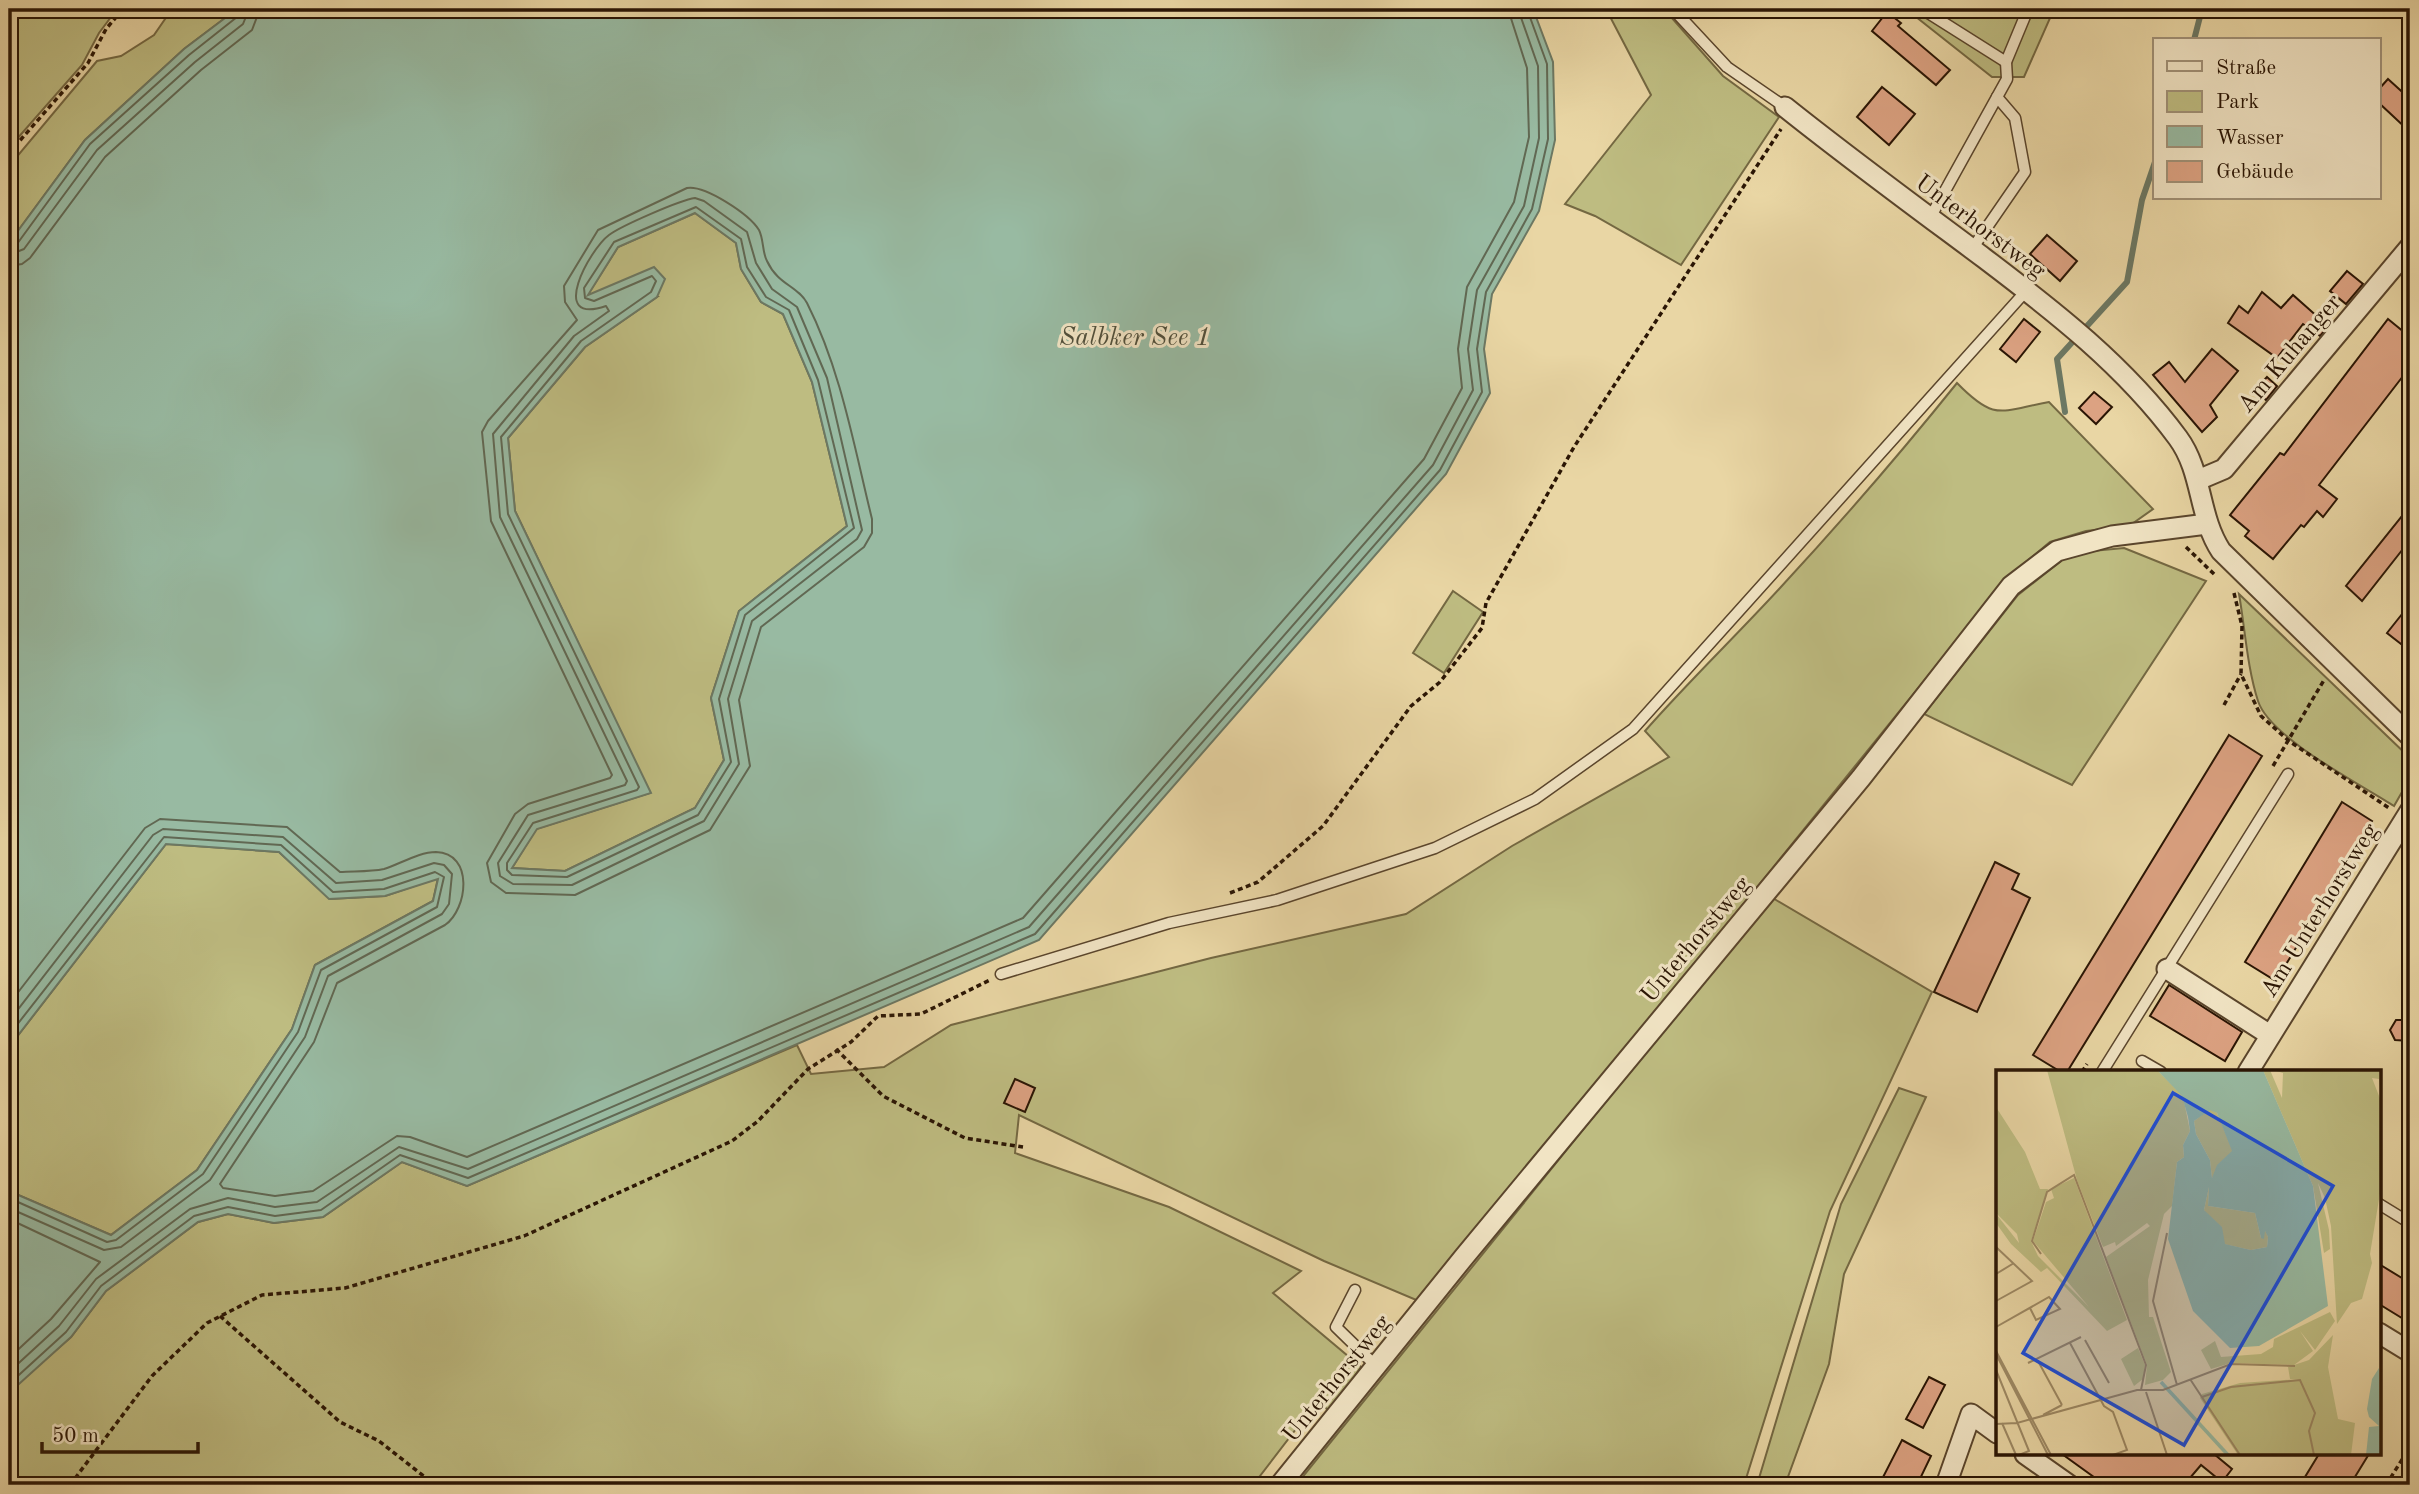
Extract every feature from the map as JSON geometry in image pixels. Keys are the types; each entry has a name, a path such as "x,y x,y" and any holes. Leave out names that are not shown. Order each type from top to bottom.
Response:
{"street":[{"name":"Unterhorstweg","path":"1788,110 1972,249 2090,344 2164,419 2180,441 2198,480 2207,524 2215,542 2231,562 2410,736"},
{"name":"Am Kuhanger","path":"2198,480 2224,468 2410,247"},
{"name":"Unterhorstweg","path":"1280,1485 1860,778 2011,586 2057,551 2112,536 2170,531 2207,524"},
{"name":"Am Unterhorstweg","path":"2249,1070 2408,815"},
{"name":"Am Unterhorstweg","path":"2166,969 2270,1035"},
{"path":"2380,1334 2410,1352"},
{"path":"1946,1485 1971,1414 1996,1432"},
{"path":"2028,1456 2069,1485"}],"lane":[{"name":"Unterhorstweg","path":"1673,9 1727,67 1788,110"},
{"path":"1922,9 2006,62"},
{"path":"1930,218 2007,79 2006,62 2028,9"},
{"path":"1972,249 2025,172 2015,118 1997,97"},
{"path":"1001,974 1170,923 1277,900 1435,848 1535,799 1633,729 2026,291"},
{"path":"2103,1070 2288,774"},
{"path":"2142,1061 2158,1070"},
{"path":"2380,1205 2410,1223"},
{"path":"1355,1290 1336,1327 1376,1366"}],"path":[{"path":"9,153 88,63 106,29 123,9"},
{"path":"1223,896 1258,882 1324,827 1411,706 1440,682 1482,628 1486,603 1574,447 1788,110"},
{"path":"2170,531 2225,583"},
{"path":"2233,590 2242,626 2241,674 2261,716 2288,741 2408,815"},
{"path":"2224,705 2241,674"},
{"path":"70,1485 152,1376 207,1322 262,1295 345,1288 524,1236 732,1141 758,1121 808,1069 850,1042 878,1016 921,1014 1001,974"},
{"path":"836,1049 883,1096 965,1138 1023,1147"},
{"path":"220,1316 340,1422 379,1441 430,1481 441,1485"},
{"path":"2386,1485 2410,1447"}],"green space":[{"path":"9,9 117,9 99,33 82,65 9,148"},
{"path":"172,9 237,9 184,49 85,140 9,243 9,166 97,61 121,56 154,35"},
{"path":"1606,9 1664,9 1723,76 1779,117 1681,265 1595,216 1565,204 1651,95"},
{"path":"1906,9 2054,9 2024,77 1992,77"},
{"path":"695,213 736,243 741,269 761,302 783,314 812,382 847,526 739,611 711,698 724,760 695,808 565,871 512,868 536,829 650,793 515,511 508,438 585,347 657,297 587,296 618,247"},
{"path":"1957,383 1990,409 2008,410 2049,402 2153,509 2129,526 2086,531 2050,542 2009,576 1421,1302 1324,1261 1019,1115 1015,1153 1169,1207 1301,1271 1273,1293 1361,1367 1331,1411 1316,1403 1253,1485 9,1485 9,1391 71,1337 106,1291 198,1222 228,1214 274,1223 323,1217 402,1162 467,1186 797,1045 811,1074 884,1067 951,1025 1211,958 1406,914 1512,846 1669,757 1645,731 1825,538"},
{"path":"2124,548 2206,581 2072,785 1924,714 2018,595 2071,553"},
{"path":"1453,591 1483,612 1444,673 1413,653"},
{"path":"2239,594 2410,758 2410,778 2394,806 2297,745 2266,715 2258,701 2251,675"},
{"path":"166,844 279,852 330,899 385,896 438,878 433,901 315,965 292,1029 197,1170 111,1235 9,1191 9,1047"},
{"path":"1771,897 1932,992 1830,1211 1744,1485 1296,1485"},
{"path":"1899,1088 1926,1097 1844,1274 1829,1364 1785,1485 1757,1485 1841,1204"}],"water":[{"name":"Salbker See 1","path":"237,9 1533,9 1553,62 1555,140 1539,211 1492,294 1484,349 1490,393 1446,474 1039,940 467,1186 402,1162 323,1217 274,1223 228,1214 198,1222 106,1291 71,1337 9,1393 9,1191 111,1235 197,1170 292,1029 315,965 433,901 438,879 385,896 329,899 279,852 166,844 9,1047 9,243 85,140 184,49","holes":["695,213 736,243 741,269 761,302 783,314 812,382 847,526 739,611 711,698 724,760 695,808 565,871 512,868 537,829 651,793 515,511 508,438 585,347 657,297 665,279 654,267 588,295 618,247"]}],"building":[{"path":"1887,12 1901,23 1898,26 1950,70 1936,85 1872,31"},
{"path":"2388,79 2410,99 2410,132 2380,104 2380,88"},
{"path":"1882,87 1915,114 1889,145 1857,117"},
{"path":"2047,235 2077,261 2060,281 2030,254"},
{"path":"2347,271 2363,284 2346,304 2330,291"},
{"path":"2262,292 2281,308 2293,295 2328,326 2320,336 2303,324 2277,358 2228,323 2239,306 2248,313"},
{"path":"2024,319 2040,332 2016,362 2000,349"},
{"path":"2388,319 2410,337 2410,367 2319,485 2337,499 2323,517 2317,511 2304,527 2301,525 2273,559 2245,536 2249,531 2230,515 2280,453 2284,455"},
{"path":"2212,349 2238,371 2210,405 2217,417 2202,432 2153,375 2169,362 2185,382"},
{"path":"2267,377 2277,386 2266,400 2255,390"},
{"path":"2094,392 2112,407 2096,424 2079,408"},
{"path":"2410,506 2410,540 2362,601 2346,586"},
{"path":"2410,604 2410,651 2387,633"},
{"path":"2229,735 2262,756 2068,1070 2058,1070 2033,1055"},
{"path":"2342,802 2372,821 2276,981 2245,962"},
{"path":"1995,862 2019,874 2012,889 2030,898 1977,1012 1934,992"},
{"path":"2169,985 2242,1032 2225,1061 2150,1016"},
{"path":"2396,1020 2410,1020 2410,1041 2395,1040 2390,1030"},
{"path":"1015,1079 1035,1088 1025,1112 1004,1103"},
{"path":"2380,1265 2410,1283 2410,1323 2380,1305"},
{"path":"1929,1377 1945,1385 1923,1428 1906,1419"},
{"path":"1902,1440 1931,1456 1917,1485 1879,1485"},
{"path":"2065,1456 2216,1456 2232,1469 2222,1482 2201,1465 2184,1485 2105,1485"},
{"path":"2318,1456 2368,1456 2350,1485 2319,1485 2305,1477"}],"waterway":[{"path":"2195,38 2202,9"},
{"path":"2065,412 2057,359 2127,282 2142,200 2153,168"}]}
